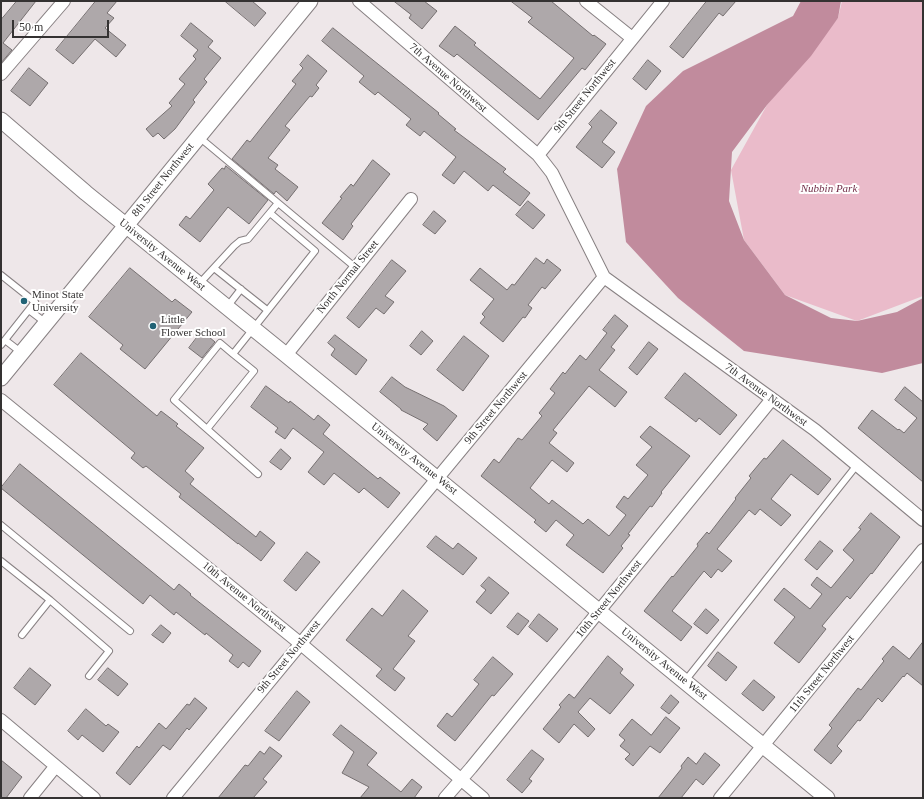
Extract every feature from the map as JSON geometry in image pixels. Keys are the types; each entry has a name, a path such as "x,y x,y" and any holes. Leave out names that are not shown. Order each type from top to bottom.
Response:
{"street":[{"path":"1,74 64,1"},
{"name":"8th Street Northwest","path":"1,378 310,1"},
{"name":"7th Avenue Northwest","path":"359,1 538,155"},
{"path":"586,1 632,38"},
{"name":"9th Street Northwest","path":"538,155 663,1"},
{"name":"University Avenue West","path":"1,120 126,226 437,478 827,798"},
{"path":"538,155 552,174 604,277"},
{"name":"North Normal Street","path":"286,355 411,199"},
{"name":"7th Avenue Northwest","path":"604,277 815,430 923,520"},
{"name":"9th Street Northwest","path":"173,798 604,277"},
{"name":"10th Street Northwest","path":"445,798 772,399"},
{"name":"10th Avenue Northwest","path":"1,400 300,644 483,798"},
{"name":"11th Street Northwest","path":"720,798 923,550"},
{"path":"1,720 55,767 94,798"},
{"path":"30,798 55,767"}],"lane":[{"path":"199,137 356,268"},
{"path":"199,284 234,246 240,241 248,239 278,203"},
{"path":"233,354 315,251 270,213"},
{"path":"214,268 267,310"},
{"path":"1,275 34,302 1,345"},
{"path":"227,307 241,289"},
{"path":"29,310 46,323"},
{"path":"5,340 22,353"},
{"path":"206,429 254,371 220,343 174,400 206,429 258,474"},
{"path":"685,681 857,465"},
{"path":"1,525 130,631"},
{"path":"1,561 109,650 89,676"},
{"path":"22,635 50,600"}],"green space":[{"name":"Nubbin Park","path":"842,1 923,1 923,296 857,321 785,295 744,240 731,170 767,105 838,18"}],"shaded area":[{"path":"801,1 841,1 838,18 811,56 767,105 732,152 729,201 744,240 785,295 831,318 857,321 897,312 923,298 923,363 882,373 744,351 678,298 626,242 617,169 646,106 683,71 793,16"}],"building":[{"path":"17,1 36,1 3,43 12,50 1,63 1,20"},
{"path":"96,1 117,1 107,13 114,18 105,28 126,45 116,57 95,39 73,64 56,50"},
{"path":"225,1 252,1 266,13 255,26"},
{"path":"394,1 424,1 437,11 422,29 409,18 411,15"},
{"path":"511,1 551,1 593,36 594,35 606,44 585,70 582,68 538,120 457,54 454,57 439,46 455,26 476,43 474,45 540,99 574,58 528,22 532,18"},
{"path":"707,1 736,1 723,16 719,13 683,58 670,47"},
{"path":"191,23 213,41 208,47 221,58 204,79 207,82 193,100 195,102 175,129 164,139 158,133 153,137 146,129 172,106 169,103 185,84 179,79 196,59 193,56 198,50 181,36"},
{"path":"333,28 439,113 438,114 456,129 454,130 506,169 503,172 530,193 520,206 493,185 488,191 464,171 454,184 442,175 456,157 424,131 420,136 406,125 411,119 378,92 375,95 359,82 364,76 322,41"},
{"path":"308,55 327,71 316,85 319,88 312,97 310,96 285,126 290,130 268,158 278,165 275,169 298,187 287,201 276,191 274,194 232,159 247,140 250,142 296,84 292,81 303,68 300,65"},
{"path":"648,60 661,71 646,90 633,79"},
{"path":"29,68 48,83 30,106 11,91"},
{"path":"601,110 617,123 602,142 615,152 602,168 576,147 592,127 589,124"},
{"path":"373,160 390,174 351,224 353,226 343,240 322,223 342,198 340,197 351,184 353,186"},
{"path":"226,166 268,200 249,224 228,207 200,242 179,225 186,216 190,219 214,190 208,184 222,168 224,169"},
{"path":"528,201 545,215 533,229 516,215"},
{"path":"434,211 446,221 435,234 423,225"},
{"path":"536,258 544,264 547,259 561,270 545,289 542,287 528,305 532,308 525,318 523,317 503,342 480,323 485,317 482,314 494,299 470,280 480,268 507,290 512,284 514,285"},
{"path":"392,260 406,271 385,296 394,302 384,314 376,308 359,328 347,318"},
{"path":"130,268 172,302 175,299 192,312 145,369 120,349 123,345 89,317"},
{"path":"615,315 628,326 611,347 615,350 599,370 627,392 615,407 589,386 553,430 557,433 549,443 574,463 567,472 552,460 530,488 549,504 552,500 583,524 588,519 609,536 626,515 616,507 624,496 628,499 648,475 636,465 652,447 640,437 650,426 690,456 661,492 662,493 652,507 650,506 628,534 630,535 621,546 623,548 603,573 566,545 574,535 556,520 546,532 534,522 536,520 481,476 494,459 499,463 518,438 522,440 542,416 539,413 555,393 550,389 563,372 565,374 580,355 586,360 607,333 603,330"},
{"path":"202,331 215,342 202,358 189,348"},
{"path":"422,331 433,341 421,355 410,346"},
{"path":"335,335 367,360 356,375 331,355 335,349 328,343"},
{"path":"464,336 489,356 463,391 437,370"},
{"path":"649,342 658,349 637,375 629,368"},
{"path":"81,353 157,416 161,411 178,424 176,426 204,448 185,471 194,479 190,484 256,537 260,531 275,543 261,561 179,497 181,494 146,466 143,468 131,458 135,453 54,385"},
{"path":"685,373 737,415 720,435 699,418 696,422 665,398"},
{"path":"392,377 405,387 444,406 457,416 437,441 423,429 428,424 401,410 380,392"},
{"path":"266,386 289,403 290,401 314,420 318,415 330,425 323,434 378,479 380,477 400,493 388,508 364,488 359,493 334,473 324,485 308,472 324,452 293,428 285,439 275,432 278,428 251,407"},
{"path":"905,387 923,402 923,482 858,428 872,410 904,433 917,418 895,400"},
{"path":"783,440 831,479 818,495 791,474 771,499 791,515 781,526 760,509 755,515 749,510 717,549 732,561 722,572 718,569 711,578 704,571 672,611 692,627 681,641 644,611 698,546 697,544 707,532 709,534 751,478 749,476 764,458 766,459"},
{"path":"281,449 291,458 281,470 270,462"},
{"path":"20,464 174,590 179,584 191,594 190,595 261,651 249,667 243,662 238,668 229,661 233,655 206,633 205,635 176,612 174,615 150,595 143,604 1,488"},
{"path":"871,513 900,537 872,574 871,573 850,599 847,596 822,626 826,629 799,663 774,643 795,617 774,600 784,588 810,609 822,594 811,585 817,577 831,588 854,560 843,550 861,529 859,528"},
{"path":"436,536 453,549 458,543 477,558 463,575 427,547"},
{"path":"820,541 833,551 817,570 805,560"},
{"path":"307,552 320,562 296,591 284,581"},
{"path":"489,577 509,593 491,614 476,602 486,590 481,586"},
{"path":"403,590 428,611 408,636 415,641 393,669 405,678 395,691 376,676 382,669 346,640 372,608 382,616"},
{"path":"706,609 719,620 707,634 694,624"},
{"path":"518,613 529,621 518,635 507,627"},
{"path":"539,614 558,629 547,642 529,627"},
{"path":"161,625 171,633 163,643 152,635"},
{"path":"923,642 923,686 907,673 904,677 903,676 882,702 878,698 860,721 858,720 837,746 842,751 831,764 814,750 832,728 829,725 858,688 861,690 884,661 882,659 893,646 909,659"},
{"path":"718,652 737,667 726,681 708,666"},
{"path":"608,656 623,669 620,673 634,685 610,714 590,698 578,712 595,729 588,737 574,724 559,743 543,729 561,707 559,705 569,694 574,698"},
{"path":"493,657 513,674 494,696 492,695 455,741 437,726 447,713 452,717 479,684 474,680"},
{"path":"30,668 51,685 35,705 14,688"},
{"path":"108,668 128,684 118,696 98,680"},
{"path":"754,680 775,697 763,711 742,694"},
{"path":"297,691 310,702 279,741 265,731"},
{"path":"671,695 679,702 669,714 661,708"},
{"path":"195,698 207,708 189,730 187,728 170,750 163,745 130,785 116,773 137,746 139,748 159,723 166,729 187,704 189,705"},
{"path":"86,709 106,726 108,724 119,732 103,752 82,735 78,740 68,731"},
{"path":"666,717 680,728 660,753 650,746 633,766 625,759 630,754 620,746 625,740 619,735 632,719 651,735"},
{"path":"341,725 377,753 367,765 401,792 412,779 422,787 414,798 360,798 369,787 342,773 354,752 333,735"},
{"path":"270,747 282,756 263,779 267,782 253,798 218,798 245,765 248,766 260,751 264,754"},
{"path":"532,750 544,759 529,779 532,781 522,793 507,780"},
{"path":"705,753 720,765 703,785 696,779 681,798 658,798 682,768 681,766 688,757 696,764"},
{"path":"1,760 22,777 6,798 1,798"}],"place":[{"name":"Minot State University","path":"24,301"},
{"name":"Little Flower School","path":"153,326"}]}
